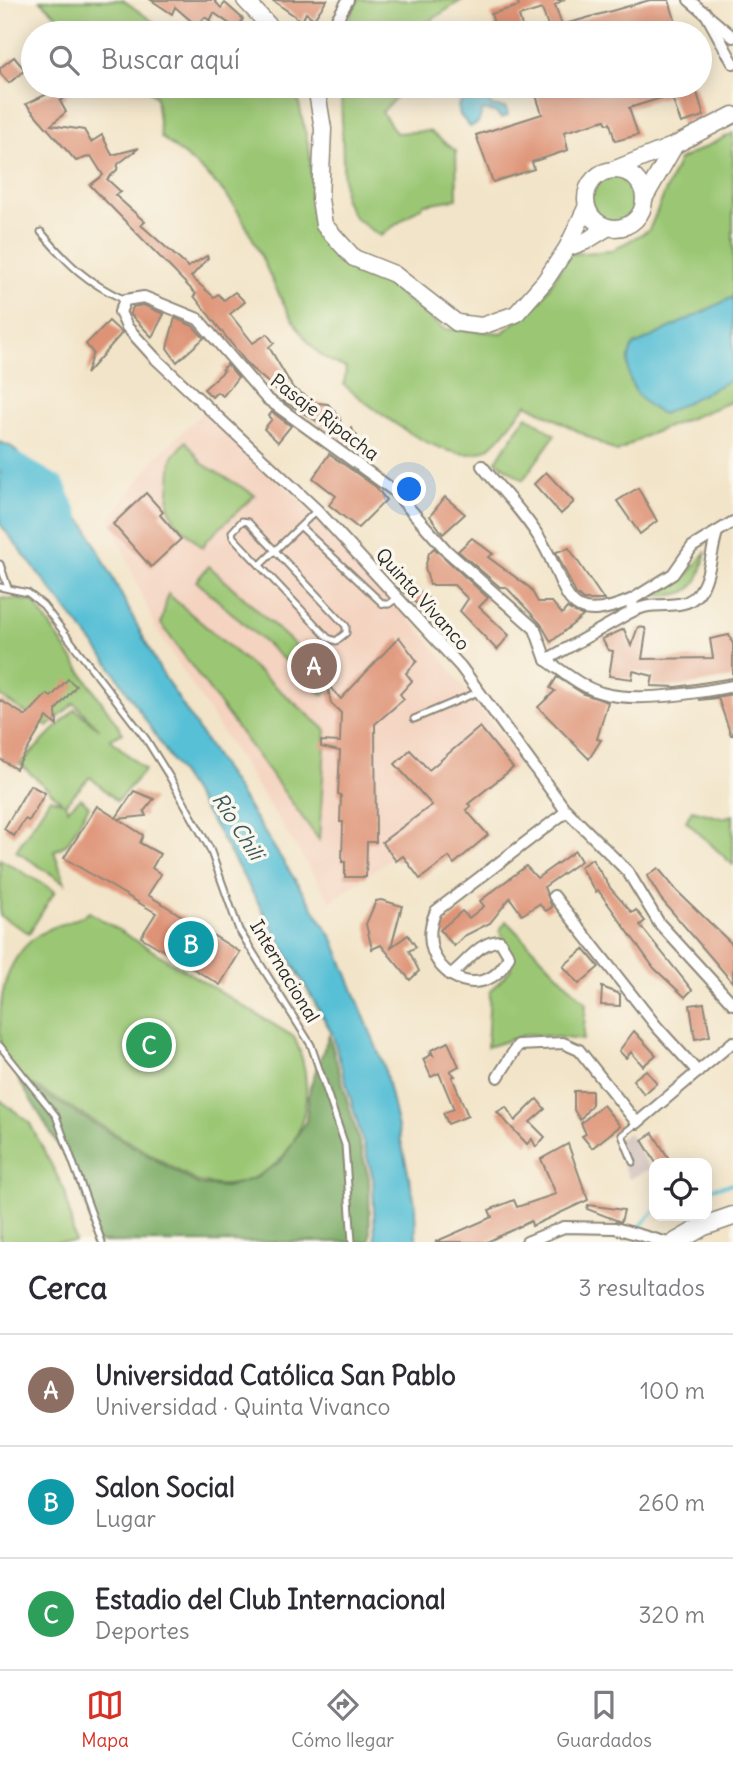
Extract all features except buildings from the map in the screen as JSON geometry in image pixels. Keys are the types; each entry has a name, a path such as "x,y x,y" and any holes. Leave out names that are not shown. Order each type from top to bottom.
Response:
{"main road":[{"path":"676,1242 704,1226 733,1216"}],"street":[{"path":"245,0 265,21"},
{"path":"336,21 348,0"},
{"path":"689,0 733,37"},
{"path":"705,12 710,21"},
{"path":"712,25 733,63"},
{"path":"318,98 323,129 320,199 324,225 354,258 394,274 457,323 482,326 516,314 545,281 567,248 586,208 590,184 604,172 675,145 733,115"},
{"path":"567,248 607,228 630,225 641,213 645,197 675,145"},
{"path":"613,170 631,174 643,188 645,197"},
{"path":"586,208 593,219 607,228"},
{"name":"Pasaje Ripacha","path":"125,300 145,297 198,319 266,398 393,490 447,551 535,629 546,660"},
{"name":"Quinta Vivanco","path":"125,300 120,312 121,318 155,358 317,510 480,690 567,811 628,872 659,923 733,1004"},
{"path":"482,466 542,544 563,593 584,609 608,610 633,599 673,574 691,547 733,522"},
{"path":"717,532 706,582 697,597 681,604 649,604 546,660 581,684 604,694 675,696 733,686"},
{"path":"631,612 633,599"},
{"path":"450,975 490,941 500,941 509,956 496,976 482,981 450,975 442,969 428,939 436,911 567,811"},
{"path":"554,897 657,1027 698,1072"},
{"path":"498,1077 518,1045 563,1044 579,1050 637,1123 733,1042"},
{"path":"527,1242 564,1227 621,1230 665,1242"}],"lane":[{"path":"41,232 69,266 87,280 125,300"},
{"path":"260,565 317,510"},
{"path":"242,521 248,522 275,550 346,626 346,633 336,641 328,638 232,536 242,521"},
{"path":"301,527 383,604 389,604 397,598"},
{"path":"0,564 8,588"},
{"name":"Internacional","path":"0,587 28,593 43,605 146,740 210,849 239,930 311,1045 345,1145 352,1242"},
{"path":"414,719 480,690"},
{"path":"0,1046 56,1116 102,1242"},
{"path":"632,1162 622,1135 637,1123"}],"shaded area":[{"path":"204,411 308,508 428,640 520,762 331,902 155,627 110,518 158,455"},
{"path":"629,1133 649,1169 629,1179 613,1143"}],"green space":[{"path":"40,0 123,0 152,21 63,21"},
{"path":"358,0 462,0 430,21 347,21"},
{"path":"156,98 298,98 310,153 313,212 336,262 388,285 444,329 502,333 541,301 569,254 611,251 649,230 679,160 733,133 733,401 645,436 617,452 527,404 487,449 471,454 453,452 433,445 392,421 344,385 346,368 324,358 308,342 285,305 245,224 228,197 201,169 161,137"},
{"path":"341,98 395,98 382,112 396,133 429,131 456,151 457,199 425,204 380,236 355,218 344,199"},
{"path":"615,174 632,181 639,198 632,215 615,222 598,215 591,198 598,181"},
{"path":"527,416 555,435 523,480 496,461"},
{"path":"186,441 203,464 255,495 206,541 203,548 175,521 168,505 172,458"},
{"path":"706,551 701,572 693,586 679,594 656,595 689,573"},
{"path":"209,566 315,663 340,676 323,695 196,581"},
{"path":"168,594 326,730 319,840 161,624"},
{"path":"0,598 33,601 123,733 110,739 145,770 117,801 90,777 65,804 68,809 81,798 89,806 67,844 54,851 65,883 16,851 50,798 63,803 20,764 75,709 99,729 74,703 48,727 0,696"},
{"path":"692,810 722,818 733,815 733,865 686,821"},
{"path":"0,859 55,891 29,933 0,916"},
{"path":"89,912 294,1037 306,1084 305,1108 299,1130 288,1150 272,1167 251,1179 226,1185 198,1182 19,1077 6,1060 1,1043 2,995 16,959 33,939 45,931"},
{"path":"506,921 586,1003 583,1040 528,1034 487,1047 490,992 511,969 500,930"},
{"path":"329,1035 369,1178 370,1242 96,1242 79,1179 18,1079 199,1185 226,1187 255,1178 281,1161 306,1121 310,1087"},
{"path":"0,1100 29,1122 65,1191 75,1242 0,1242"}],"water":[{"path":"465,98 489,98 491,106 506,108 508,115 501,118 495,112 483,110 478,123 470,127 460,115 458,105"},
{"path":"733,297 733,379 663,414 653,409 638,394 629,376 629,356 633,346"},
{"path":"0,442 12,447 85,524 160,670 333,939 384,1066 415,1203 416,1242 375,1242 373,1178 332,1033 217,830 109,664 0,524"}],"waterway":[{"name":"Río Chili","path":"0,456 54,487 70,523"},
{"path":"712,1188 733,1184"},
{"path":"637,1230 649,1217"}],"place":[{"name":"Universidad Católica San Pablo","path":"314,666"},
{"name":"Salon Social","path":"191,944"},
{"name":"Estadio del Club Internacional","path":"149,1045"}]}
